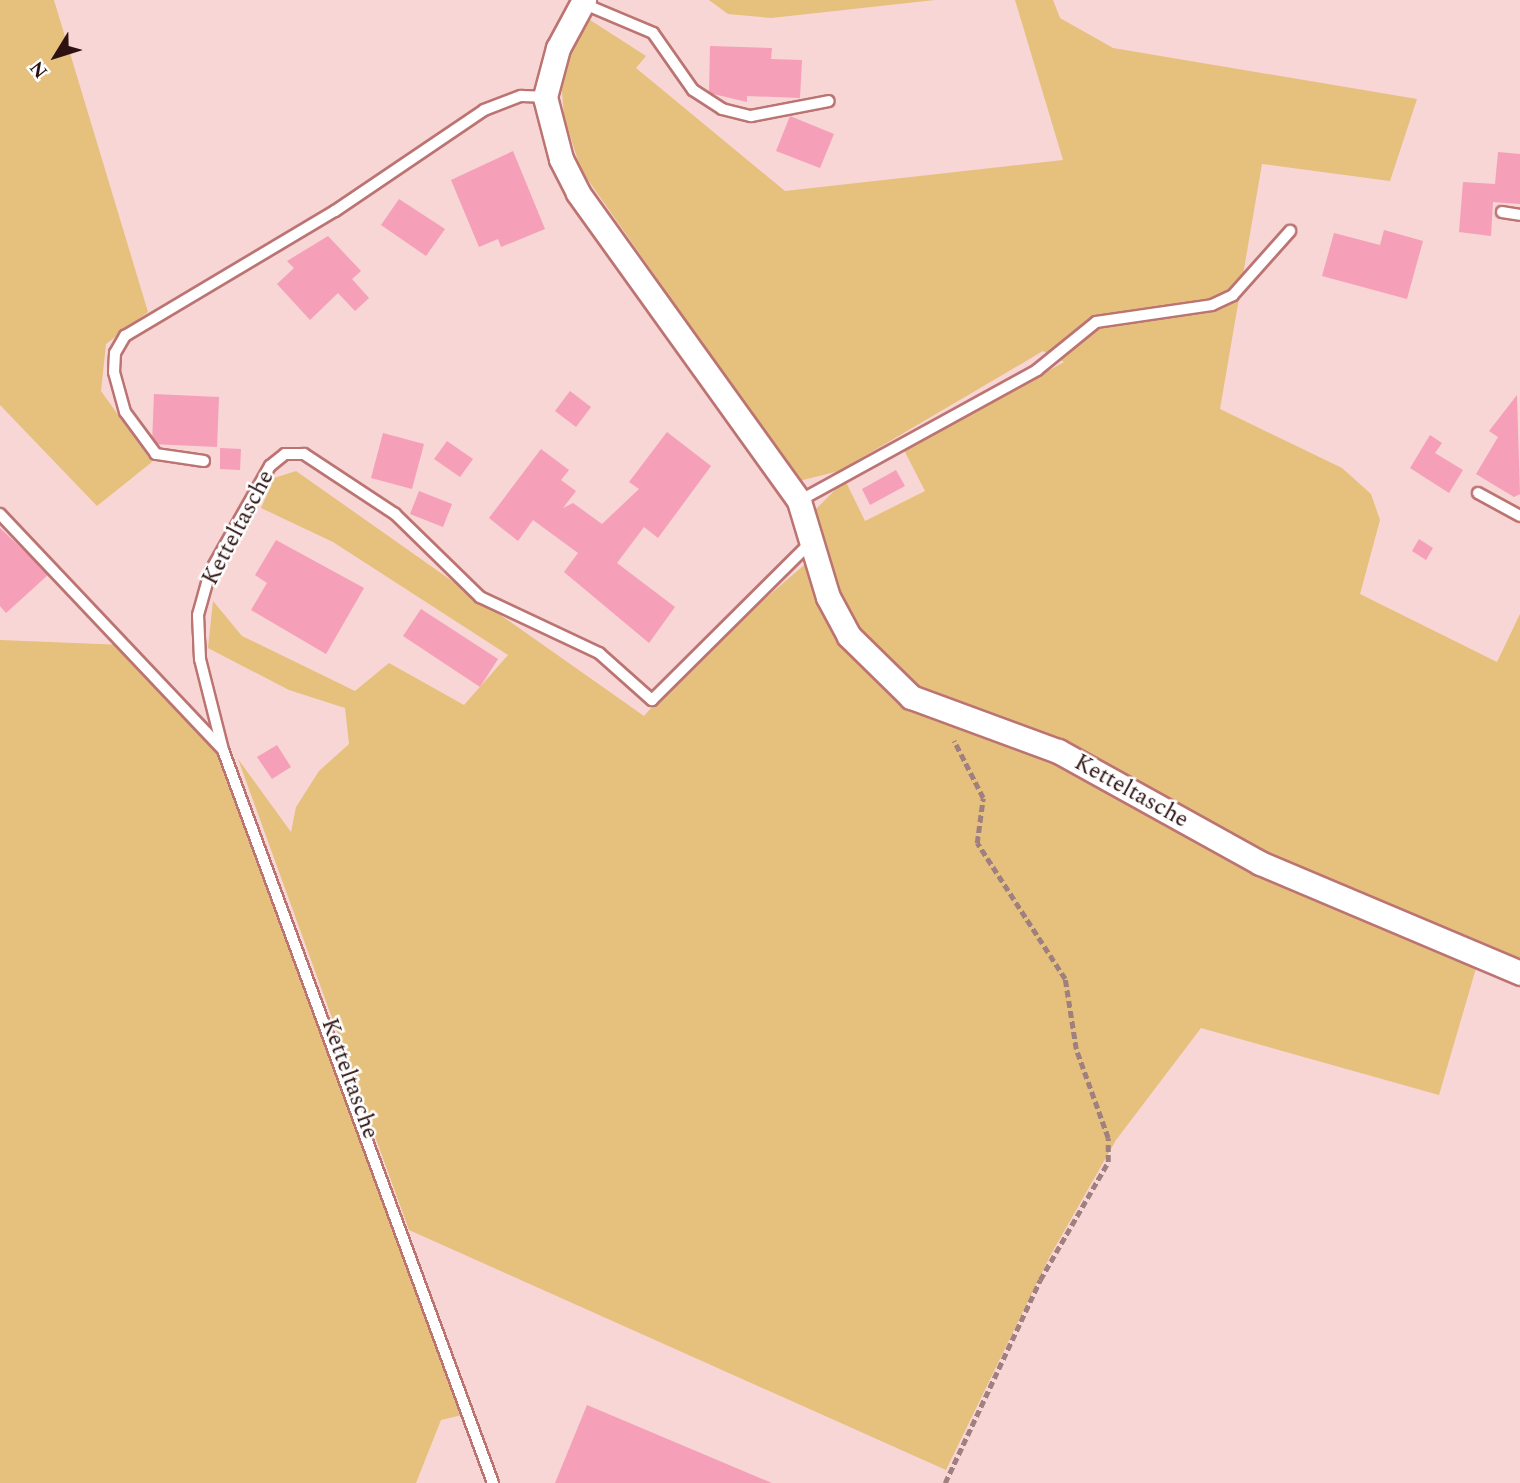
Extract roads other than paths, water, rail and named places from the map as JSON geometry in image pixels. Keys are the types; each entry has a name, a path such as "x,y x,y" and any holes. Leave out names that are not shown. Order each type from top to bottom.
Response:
{"street":[{"name":"Ketteltasche","path":"583,2 558,48 545,97 561,159 578,193 799,501 842,627 903,690 937,709 1058,751 1260,863 1520,974"}],"lane":[{"path":"583,2 653,33 694,90 722,110 751,116 829,101"},
{"path":"204,461 156,454 125,412 114,372 115,353 125,336 335,211 484,110 521,96 545,97"},
{"path":"1502,212 1520,215"},
{"path":"799,501 1037,370 1096,322 1212,306 1233,295 1290,231"},
{"name":"Ketteltasche","path":"493,1483 223,750 200,660 198,615 216,561 262,477 285,454 316,458 364,498 395,514 481,597 599,653 652,700 811,542"},
{"path":"1478,493 1520,516"},
{"path":"0,514 191,709 223,750"}]}
